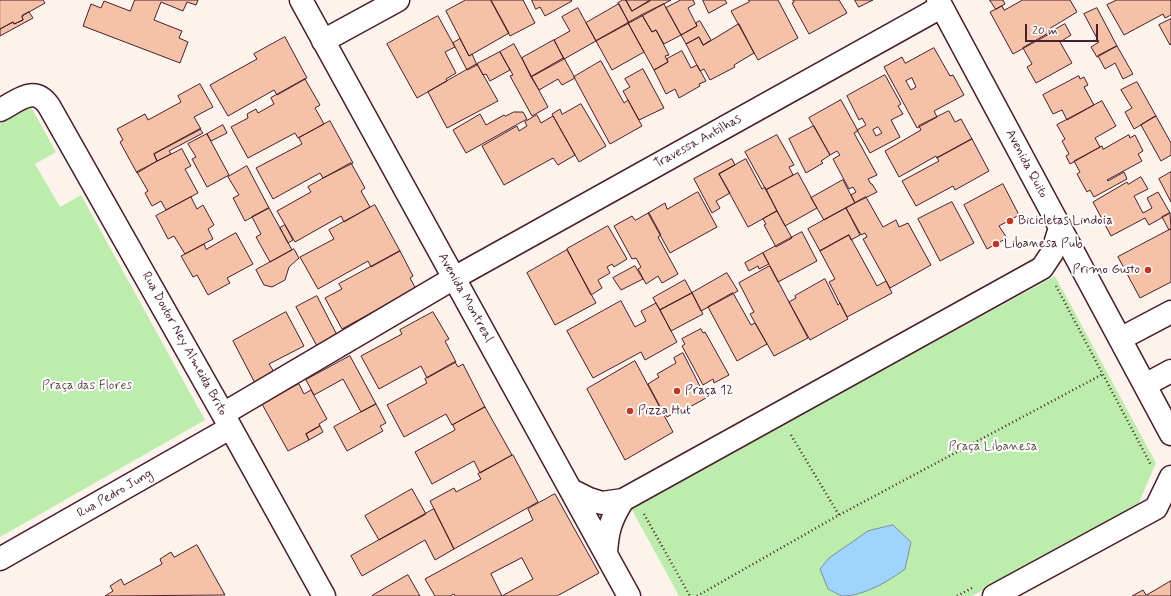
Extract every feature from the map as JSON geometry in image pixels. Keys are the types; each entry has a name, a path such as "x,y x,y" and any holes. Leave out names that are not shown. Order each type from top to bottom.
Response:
{"street":[{"name":"Avenida Montreal","path":"301,0 629,596"},
{"path":"323,41 398,0"},
{"name":"Avenida Quito","path":"940,3 1171,434"},
{"name":"Travessa Antilhas","path":"226,421 454,278 940,3"},
{"name":"Rua Doutor Ney Almeida Brito","path":"0,110 33,94 40,96 50,106 324,596"},
{"path":"571,490 589,499 602,503 623,500 1042,268 1052,253 1060,228"},
{"path":"1042,268 1061,268 1086,276"},
{"path":"1120,339 1171,312"},
{"path":"1145,385 1171,371"},
{"name":"Rua Pedro Jung","path":"0,559 226,421"},
{"path":"986,590 1156,508 1171,477"},
{"path":"606,554 606,537 610,524 623,500"}],"path":[{"path":"1050,290 1056,286 1151,466"},
{"path":"697,596 839,515 1103,374"},
{"path":"798,432 791,436 839,515"},
{"path":"651,511 644,515 690,596"},
{"path":"957,596 986,590"}],"green space":[{"name":"Praça das Flores","path":"31,107 56,152 35,164 60,207 81,195 205,420 0,537 0,124"},
{"name":"Praça Libanesa","path":"1055,276 1156,463 1137,507 972,596 679,596 631,508"}],"water":[{"path":"893,525 911,542 905,569 884,583 867,591 842,596 828,589 820,569 829,558 868,531"}],"building":[{"path":"0,0 43,0 45,3 22,16 23,20 14,24 13,22 0,29"},
{"path":"135,0 198,0 196,5 187,2 183,11 161,2 154,20 182,31 179,38 188,42 180,63 83,26 91,4 101,8 104,1 130,11"},
{"path":"466,0 491,0 509,33 469,56 446,11"},
{"path":"523,0 535,23 510,36 491,1"},
{"path":"532,0 572,1 545,16 540,7 536,9"},
{"path":"626,0 632,11 650,0 671,0 629,23 618,3"},
{"path":"626,0 650,0 650,1 632,11"},
{"path":"681,0 693,0 695,4 688,8 697,26 681,35 666,8"},
{"path":"703,0 725,0 727,3 709,13"},
{"path":"749,0 778,0 798,38 758,60 731,11 749,2"},
{"path":"793,0 839,0 847,13 809,34 792,3 794,2"},
{"path":"855,0 873,0 859,7"},
{"path":"990,0 1003,0 1005,4 996,9"},
{"path":"1023,0 1070,0 1077,12 1049,29 1051,33 1013,54 990,12 1002,6 1004,10"},
{"path":"1117,0 1171,0 1171,15 1165,18 1163,14 1124,35 1107,5"},
{"path":"619,4 629,23 596,41 586,23"},
{"path":"664,4 681,35 664,44 656,30 652,32 642,15"},
{"path":"578,8 596,41 564,59 554,40 570,31 562,17"},
{"path":"1097,8 1117,46 1097,57 1091,47 1099,42 1084,14"},
{"path":"29,12 33,18 0,36 0,29 13,22 14,24 23,20 22,16"},
{"path":"642,15 652,32 656,30 669,55 665,56 668,62 654,70 628,23"},
{"path":"438,16 455,47 445,52 456,73 446,79 447,81 417,98 387,44"},
{"path":"1171,19 1171,44 1170,45 1159,25"},
{"path":"700,21 711,40 703,45 699,37 686,44 681,35 697,26 696,23"},
{"path":"628,23 644,52 612,70 596,41"},
{"path":"739,24 754,53 734,65 735,67 710,80 704,69 700,71 686,44 699,37 703,45"},
{"path":"1065,24 1071,35 1060,42 1072,63 1036,83 1027,67 1032,64 1023,48"},
{"path":"285,37 307,78 277,95 274,90 228,116 210,85 257,59 254,54"},
{"path":"460,39 469,56 472,54 477,65 467,70 453,43"},
{"path":"554,40 564,59 531,77 522,58"},
{"path":"514,44 548,107 532,116 510,76 513,75 500,52"},
{"path":"1117,46 1133,74 1123,79 1115,63 1105,69 1098,56"},
{"path":"934,48 950,76 953,75 964,95 934,111 937,117 917,128 884,67 902,57 905,63","holes":["912,78 916,87 911,90 906,81"]},
{"path":"682,51 691,68 697,65 706,81 679,98 675,89 666,94 654,70 668,62 667,59"},
{"path":"500,52 510,70 490,81 486,74 483,75 477,64"},
{"path":"564,58 575,78 562,85 558,79 539,90 531,77"},
{"path":"601,61 624,103 628,100 642,126 610,144 574,77"},
{"path":"477,64 498,101 447,128 428,92"},
{"path":"643,69 664,108 639,120 623,91 630,87 625,79"},
{"path":"885,75 901,104 898,106 903,114 891,120 900,137 870,153 857,130 866,125 862,118 859,120 847,96","holes":["878,127 882,133 876,136 873,130"]},
{"path":"1079,76 1080,79 1084,77 1088,85 1084,87 1094,105 1067,120 1062,110 1053,114 1043,95"},
{"path":"305,79 320,105 315,108 324,124 298,138 295,133 248,158 231,127 248,118 247,114 256,109 258,113 274,104 271,98"},
{"path":"1137,82 1156,116 1134,129 1125,112 1132,108 1121,90"},
{"path":"200,84 213,107 194,117 201,129 154,154 157,161 137,173 120,142 123,140 117,129 145,114 148,120 181,102 178,96"},
{"path":"841,100 858,131 854,133 877,175 868,179 877,192 855,203 851,195 856,192 853,187 849,189 833,159 840,155 837,151 830,155 809,118"},
{"path":"1102,101 1116,126 1095,138 1100,147 1070,164 1066,156 1069,154 1062,141 1065,139 1057,125"},
{"path":"581,104 606,146 579,162 552,114 560,109 562,114"},
{"path":"949,111 955,122 961,119 972,139 937,158 936,156 899,177 885,151 921,130 919,126"},
{"path":"514,112 523,112 527,119 466,153 453,130 480,114 486,125 504,115 505,116"},
{"path":"537,115 541,123 553,116 575,155 558,165 553,158 504,185 482,146 517,126 519,131 527,126 525,122"},
{"path":"1156,116 1171,143 1171,155 1161,161 1141,125"},
{"path":"330,121 353,163 323,178 320,173 273,199 256,168 302,144 299,138"},
{"path":"223,125 227,133 211,141 207,134"},
{"path":"814,126 830,155 821,161 823,163 806,173 789,139"},
{"path":"200,129 203,133 169,151 171,154 157,161 154,154"},
{"path":"207,134 229,175 207,187 192,159 196,157 188,144"},
{"path":"777,135 794,165 789,167 793,175 766,190 745,152"},
{"path":"1129,135 1130,138 1135,135 1143,151 1138,154 1142,161 1107,180 1108,181 1124,172 1127,179 1094,197 1090,190 1087,192 1077,174 1080,172 1074,161 1102,146 1103,149"},
{"path":"972,139 989,171 955,190 953,186 916,206 902,181 939,161 937,158"},
{"path":"182,149 191,166 185,169 198,193 166,210 161,201 152,206 145,193 148,191 137,172"},
{"path":"732,159 735,165 719,174 730,193 716,201 720,208 712,213 694,179"},
{"path":"746,159 762,189 765,187 777,211 748,227 719,174"},
{"path":"351,163 365,188 361,191 370,207 344,222 341,216 295,242 277,211 311,192 308,187"},
{"path":"247,166 269,208 245,221 233,198 239,195 228,177"},
{"path":"1171,172 1171,202 1159,179"},
{"path":"798,173 817,208 785,226 766,190"},
{"path":"1141,177 1148,189 1134,196 1143,213 1152,208 1147,198 1158,192 1170,213 1149,225 1145,218 1111,236 1093,202 1127,182 1128,184"},
{"path":"843,180 855,203 824,220 811,198"},
{"path":"1003,184 1019,215 999,226 1007,238 987,249 964,205"},
{"path":"698,192 717,227 670,253 648,213 665,203 667,209"},
{"path":"191,197 197,209 203,205 214,225 208,229 213,239 185,254 174,236 168,239 156,216"},
{"path":"866,197 883,227 896,220 899,227 908,223 931,265 890,288 863,239 867,237 865,233 861,235 846,208"},
{"path":"952,202 974,243 940,261 918,219"},
{"path":"375,205 400,251 371,267 368,261 318,289 300,257 334,239 329,230"},
{"path":"269,208 292,250 270,262 256,237 261,234 252,217"},
{"path":"846,208 860,235 851,240 849,235 820,251 808,229"},
{"path":"777,211 792,238 776,247 764,225 766,224 763,219"},
{"path":"649,213 661,235 658,237 678,274 662,283 658,276 646,284 638,269 641,267 636,258 632,259 614,226 632,216 635,220"},
{"path":"1170,213 1171,229 1169,230 1162,217"},
{"path":"285,225 293,240 288,243 280,228"},
{"path":"608,226 627,259 614,267 612,264 607,267 610,273 598,280 602,288 591,295 567,249"},
{"name":"Primo Gusto","path":"1171,229 1171,282 1140,298 1118,257"},
{"path":"802,232 817,261 778,282 763,253"},
{"path":"236,233 253,264 227,278 230,283 208,295 197,275 193,277 181,256 204,244 206,249"},
{"path":"849,235 877,286 886,281 892,293 847,317 829,282 835,279 820,251"},
{"path":"294,249 299,258 289,267 285,280 272,287 264,285 256,270"},
{"path":"567,250 596,303 555,325 527,273"},
{"path":"400,251 413,276 410,278 418,293 391,308 389,303 342,329 325,298 342,289 339,284"},
{"path":"763,253 769,264 759,269 758,266 749,271 745,263"},
{"path":"635,266 643,279 621,290 613,278"},
{"path":"770,266 808,338 774,356 750,314 754,312 739,283"},
{"path":"727,273 738,291 701,311 692,293"},
{"path":"825,279 838,305 840,303 848,319 810,340 789,302 796,298 795,296"},
{"path":"685,280 692,293 660,310 653,298"},
{"path":"692,293 703,314 671,331 660,310"},
{"path":"733,293 751,325 755,323 767,344 737,361 708,307"},
{"path":"317,296 338,337 318,348 296,307"},
{"path":"621,301 635,327 646,321 641,311 656,303 677,342 645,360 641,352 593,378 567,331"},
{"path":"286,312 304,346 269,364 274,372 255,383 233,341"},
{"path":"433,312 449,339 445,341 456,362 427,378 421,366 379,389 361,356 402,334 400,330"},
{"path":"701,329 703,333 705,332 729,375 714,383 713,379 703,385 682,346 685,344 682,339"},
{"name":"Praça 12","path":"683,353 706,398 679,413 678,411 667,417 666,415 665,416 648,384 659,377 657,374 676,363 674,358"},
{"path":"350,356 376,404 361,412 343,379 314,395 306,380"},
{"name":"Pizza Hut","path":"635,361 673,432 625,460 587,389"},
{"path":"455,362 458,367 463,364 485,407 452,425 446,414 404,437 387,405 427,383 425,379"},
{"path":"299,384 304,394 311,390 327,419 319,424 320,426 306,434 309,440 288,451 262,404"},
{"path":"376,404 386,423 380,426 383,431 347,451 334,427"},
{"path":"485,407 512,455 480,473 474,461 432,484 415,452 455,430 453,425"},
{"path":"320,426 323,432 309,440 306,434"},
{"path":"513,455 538,502 454,549 430,501 454,488 456,492 481,479 478,474"},
{"path":"412,489 426,514 379,540 365,516"},
{"path":"555,494 599,573 557,596 502,596 455,596 454,594 450,596 435,596 425,579 533,520 528,509","holes":["522,558 533,579 502,596 491,574"]},
{"path":"434,509 454,549 435,560 425,540 362,576 351,556"},
{"path":"197,545 225,595 105,596 113,591 110,586 121,579 124,585 162,564 160,559 171,552 174,557"},
{"path":"408,575 420,596 372,596 373,595"},
{"path":"1171,581 1171,596 1132,596 1143,590 1146,595"}],"place":[{"name":"Bicicletas Lindoia","path":"1010,221"},
{"name":"Libanesa Pub","path":"996,244"},
{"name":"Primo Gusto","path":"1148,270"},
{"name":"Praça 12","path":"677,391"},
{"name":"Pizza Hut","path":"630,411"}]}
